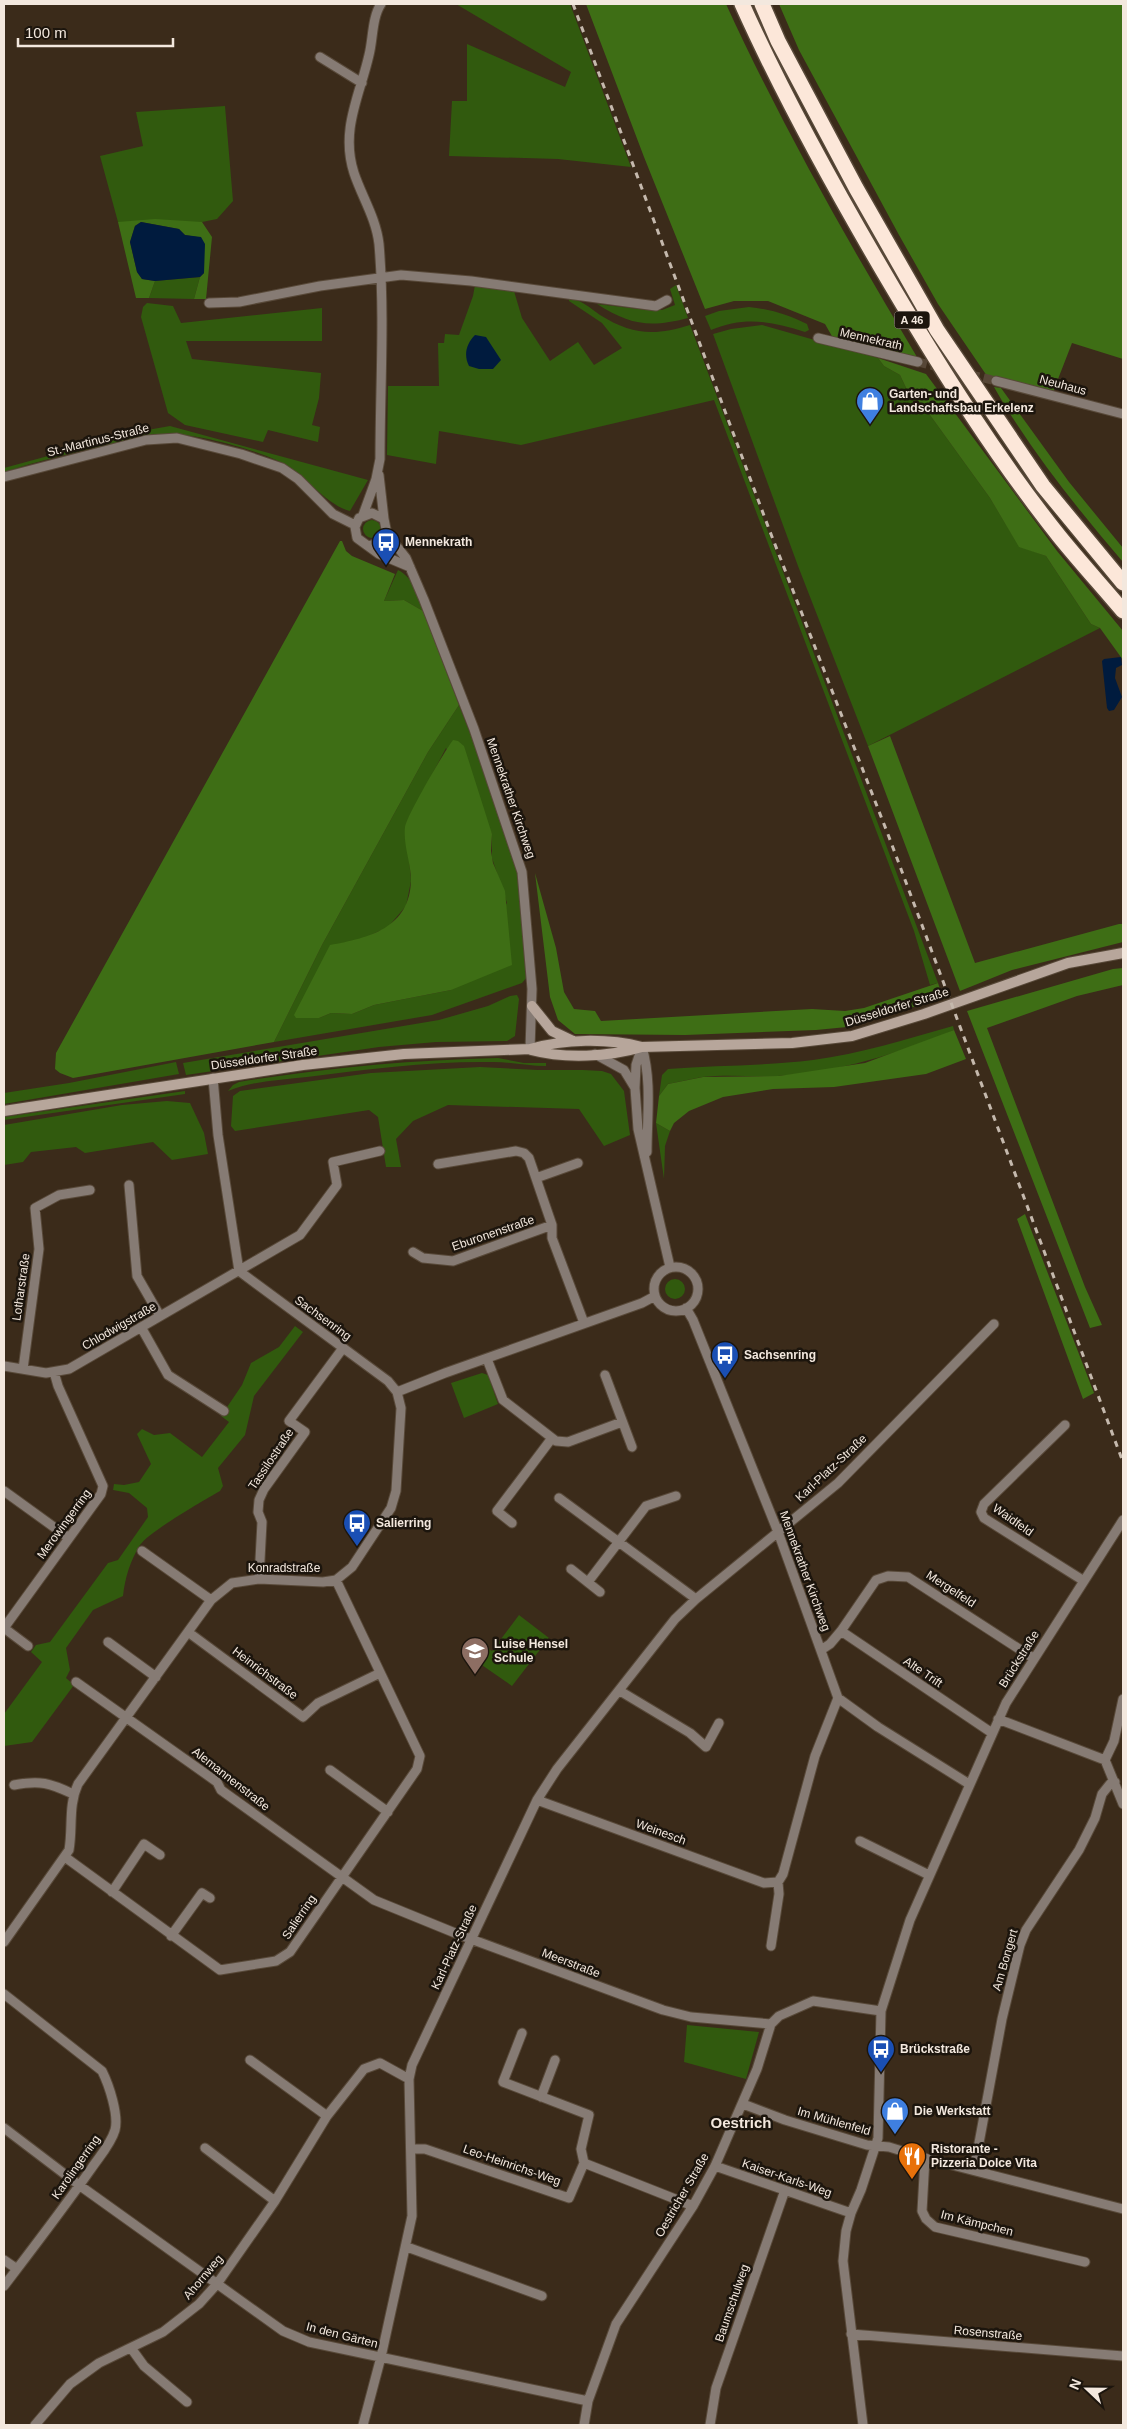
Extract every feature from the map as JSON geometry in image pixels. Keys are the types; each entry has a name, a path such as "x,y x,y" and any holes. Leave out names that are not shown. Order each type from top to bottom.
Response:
{"highway":[{"name":"A 46","path":"742,4 774,74 844,206 928,346 981,430 1054,528 1123,611"},
{"name":"A 46","path":"762,4 778,40 856,188 937,330 1043,486 1123,583"}],"main road":[{"name":"Düsseldorfer Straße","path":"530,1049 548,1054 622,1053 642,1047 792,1043 852,1036 924,1014 1068,963 1123,953"},
{"path":"532,1006 552,1031 576,1042"},
{"name":"Düsseldorfer Straße","path":"4,1112 213,1078 304,1065 404,1054 530,1049 548,1044 576,1042 622,1042 642,1047"}],"street":[{"path":"381,4 362,83 350,118 348,143 354,174 375,225 378,242 382,402 379,467 384,519"},
{"path":"320,57 362,83"},
{"path":"210,303 239,302 401,275 437,277 656,306 667,300"},
{"name":"Mennekrath","path":"818,338 918,362"},
{"name":"Neuhaus","path":"996,381 1123,414"},
{"name":"St.-Martinus-Straße","path":"4,477 146,440 177,438 233,451 282,468 298,479 333,514 355,525"},
{"path":"379,467 363,515 355,525 356,538 379,554 410,567"},
{"path":"363,515 372,513 384,519"},
{"name":"Mennekrather Kirchweg","path":"384,519 387,534 410,567 477,738 522,872 529,935 532,1006 530,1049"},
{"path":"368,546 382,542 387,534"},
{"path":"642,1047 636,1065 635,1088 638,1129 670,1267"},
{"path":"642,1047 647,1064 648,1080 647,1163"},
{"path":"595,1054 624,1070 635,1088"},
{"path":"213,1078 218,1135 239,1271"},
{"name":"Chlodwigstraße","path":"4,1366 46,1373 69,1369 300,1235 337,1186 333,1162 380,1151"},
{"name":"Eburonenstraße","path":"438,1164 516,1151 524,1153 529,1158 552,1225 552,1238 584,1323"},
{"path":"536,1178 578,1162"},
{"path":"129,1185 137,1276 160,1316"},
{"name":"Lotharstraße","path":"23,1369 39,1249 35,1208 59,1195 90,1190"},
{"name":"Eburonenstraße","path":"412,1252 423,1258 453,1261 552,1225"},
{"path":"670,1267 684,1268 690,1272 696,1282 697,1292 695,1298 686,1308 671,1310 664,1307 655,1296 655,1282 664,1270 670,1267"},
{"name":"Sachsenring","path":"239,1271 388,1381 397,1392"},
{"path":"397,1392 655,1296"},
{"name":"Mennekrather Kirchweg","path":"686,1308 693,1320 778,1532 838,1698"},
{"name":"Karl-Platz-Straße","path":"363,2425 407,2247 412,2216 409,2079 412,2065 537,1800 557,1769 675,1619 696,1599 838,1483 994,1324"},
{"path":"141,1327 168,1374 224,1411"},
{"name":"Tassilostraße","path":"259,1579 262,1522 258,1512 259,1500 264,1489 305,1432 289,1421 343,1348"},
{"path":"487,1359 503,1400 556,1441 568,1442 622,1422"},
{"name":"Merowingerring","path":"4,1628 101,1494 103,1486 58,1386 54,1372"},
{"path":"605,1376 632,1447"},
{"name":"Konradstraße","path":"73,1794 211,1600 232,1582 259,1579 323,1582 336,1580 352,1567 382,1524 394,1502 401,1408 397,1392"},
{"name":"Waidfeld","path":"1065,1425 984,1504 981,1512 984,1518 1084,1581"},
{"path":"512,1523 497,1511 552,1438"},
{"path":"4,1491 69,1538"},
{"path":"588,1582 646,1506 676,1496"},
{"path":"559,1498 696,1599"},
{"name":"Brückstraße","path":"863,2425 843,2260 846,2232 851,2213 876,2146 881,2011 910,1920 928,1875 998,1719 1033,1658 1123,1520"},
{"path":"142,1551 211,1600"},
{"path":"571,1569 600,1592"},
{"name":"Mergelfeld","path":"821,1650 830,1644 841,1631 876,1580 888,1576 908,1577 1033,1658"},
{"name":"Salierring","path":"65,1857 220,1970 276,1961 290,1952 416,1770 420,1756 336,1580"},
{"path":"4,1628 28,1646"},
{"name":"Alte Trift","path":"841,1631 992,1733"},
{"name":"Heinrichstraße","path":"188,1632 303,1718 318,1703 380,1673"},
{"path":"108,1642 156,1677"},
{"name":"Alemannenstraße","path":"76,1682 217,1782 221,1790 369,1898"},
{"path":"620,1691 690,1733 706,1747 719,1723"},
{"path":"771,1946 779,1894 778,1882 783,1874 815,1756 838,1698 886,1732 969,1784"},
{"path":"1105,1760 1114,1741 1123,1699"},
{"path":"998,1719 1105,1760 1123,1804"},
{"path":"330,1770 388,1812"},
{"path":"4,1942 65,1857 72,1832 70,1807 73,1794 49,1783 35,1782 14,1785"},
{"name":"Am Bongert","path":"974,2170 1006,2000 1020,1945 1026,1930 1079,1850 1094,1818 1102,1794 1110,1784 1115,1782"},
{"name":"Weinesch","path":"537,1800 764,1884 778,1882"},
{"path":"860,1841 928,1875"},
{"path":"112,1892 144,1844 160,1855"},
{"path":"171,1936 202,1892 210,1898"},
{"name":"Meerstraße","path":"369,1898 472,1939 678,2015 771,2024"},
{"name":"Karolingerring","path":"4,1994 102,2071 108,2082 115,2129 111,2140 4,2286"},
{"path":"771,2024 780,2016 813,2001 881,2011"},
{"name":"Oestricher Straße","path":"584,2425 588,2401 616,2324 693,2206 715,2166 743,2104 771,2024"},
{"path":"522,2033 503,2082 589,2115 581,2149 584,2163 693,2206"},
{"path":"250,2060 327,2116"},
{"path":"541,2097 555,2060"},
{"name":"Ahornweg","path":"35,2425 70,2384 99,2363 163,2332 183,2318 217,2284 275,2202 327,2116 364,2069 380,2063 409,2079"},
{"name":"Im Mühlenfeld","path":"743,2104 785,2120 876,2146 889,2147 1123,2209"},
{"name":"In den Gärten","path":"4,2128 79,2185 125,2216 283,2331 309,2342 588,2401"},
{"path":"204,2148 275,2202"},
{"name":"Leo-Heinrichs-Weg","path":"411,2149 425,2149 569,2198 584,2163"},
{"name":"Im Kämpchen","path":"925,2158 922,2211 926,2219 936,2227 1085,2262"},
{"name":"Kaiser-Karls-Weg","path":"715,2166 851,2213"},
{"name":"Baumschulweg","path":"710,2425 716,2388 785,2190"},
{"path":"407,2247 542,2296"},
{"path":"4,2260 17,2269"},
{"name":"Rosenstraße","path":"851,2334 1123,2356"},
{"path":"131,2348 144,2366 188,2402"}],"green space":[{"path":"456,4 570,4 631,167 558,159 449,156 452,101 467,101 467,44 565,87 571,72"},
{"path":"586,4 726,4 793,139 917,357 896,354 833,338 825,324 768,301 734,301 705,309 644,157"},
{"path":"779,4 1123,4 1123,359 1072,343 1053,392 987,376 938,304 899,235 799,50"},
{"path":"225,106 233,201 217,219 202,222 118,222 100,156 143,146 136,112"},
{"path":"155,219 202,222 212,237 206,299 194,299 200,277 204,273 197,237 185,235 179,229 141,222 135,226 130,242 137,272 142,279 155,281 149,298 136,298 118,222"},
{"path":"200,277 194,299 149,298 155,281"},
{"path":"475,285 514,291 522,318 550,361 578,342 594,365 622,348 602,323 569,301 569,298 582,302 612,322 633,330 655,332 690,325 938,983 930,985 914,931 714,400 521,445 439,431 436,464 387,455 388,386 439,386 438,343 444,343 445,334 459,335"},
{"path":"676,285 688,318 662,323 641,323 620,316 597,304 662,310 675,305 670,289"},
{"path":"147,303 173,306 181,323 322,308 322,341 186,341 192,359 321,373 319,398 312,425 320,427 318,442 268,430 263,442 185,425 168,413 141,317 143,307"},
{"path":"749,307 772,311 793,318 807,324 809,330 805,332 781,325 747,322 735,323 711,330 705,316 719,311"},
{"path":"762,325 878,358 884,366 900,375 909,394 922,404 990,498 1019,546 1046,556 1091,624 1100,628 868,746 798,566 713,334 731,329"},
{"path":"878,358 926,374 1057,551 1123,631 1123,660 1100,628 1091,624 1046,556 1019,547 990,498 922,404 909,394 900,375 884,366"},
{"path":"994,387 1001,388 1069,482 1123,548 1123,562 1054,478"},
{"path":"170,426 368,480 350,511 333,503 296,472 276,460 222,442 178,434 145,437 97,447 4,472 4,468 136,432"},
{"path":"368,520 376,520 381,525 379,536 368,538 363,533 363,525"},
{"path":"340,541 342,541 346,551 352,556 395,574 384,601 404,600 423,611 459,705 428,752 322,945 274,1042 73,1078 60,1073 55,1069 56,1053"},
{"path":"398,570 411,582 423,611 404,600 384,601"},
{"path":"459,705 495,795 513,851 521,898 527,977 522,983 432,1015 274,1042 322,945 428,752","holes":["446,748 492,834 492,858 507,903 451,990 374,1005 352,1014 331,1013 319,1018 296,1018 330,946 362,939 388,927 406,906 411,881 406,824"]},
{"path":"890,736 975,963 1119,924 1123,924 1123,942 1012,970 960,991 868,746"},
{"path":"453,740 458,741 464,746 492,834 491,851 493,863 505,891 512,965 451,990 374,1005 352,1014 331,1013 319,1018 296,1018 294,1015 330,945 373,934 395,920 403,909 409,896 411,880 405,840 407,820 434,770"},
{"path":"535,873 556,948 564,992 574,1009 595,1011 601,1021 812,1009 845,1011 864,1008 938,983 943,998 847,1027 685,1035 575,1034 558,1020 550,997"},
{"path":"1123,968 1123,985 1077,996 987,1028 1085,1287 1102,1325 1090,1328 967,1011 1113,969"},
{"path":"517,995 519,999 515,1036 507,1041 436,1042 379,1047 186,1075 183,1063 439,1020 488,1006 510,996"},
{"path":"953,1026 954,1030 911,1047 845,1066 778,1076 702,1077 668,1084 659,1096 662,1075 668,1069 813,1060 883,1046"},
{"path":"954,1030 966,1059 926,1074 834,1087 773,1089 723,1097 689,1111 674,1123 670,1131 656,1123 659,1096 668,1084 703,1077 779,1076 865,1063"},
{"path":"498,1058 524,1063 546,1063 546,1066 493,1062 423,1064 267,1081 228,1091 239,1082 368,1065"},
{"path":"176,1062 179,1074 4,1104 4,1093 69,1083"},
{"path":"480,1067 602,1071 611,1074 624,1091 630,1135 604,1146 579,1109 448,1105 413,1121 396,1139 401,1167 386,1167 378,1117 369,1110 235,1131 231,1126 233,1096 240,1091 371,1073"},
{"path":"185,1091 185,1094 4,1120 4,1117"},
{"path":"167,1101 190,1103 204,1133 208,1154 172,1160 153,1142 85,1153 76,1147 31,1152 23,1162 4,1165 4,1125 122,1105"},
{"path":"656,1123 670,1131 665,1146 664,1179"},
{"path":"1025,1214 1094,1393 1083,1399 1017,1219"},
{"path":"675,1279 682,1282 685,1289 682,1296 675,1299 668,1296 665,1289 668,1282"},
{"path":"295,1326 303,1332 254,1396 245,1435 218,1468 223,1486 220,1491 165,1524 140,1545 128,1570 123,1596 93,1610 66,1648 70,1670 66,1678 74,1685 32,1742 4,1746 4,1714 42,1662 31,1652 36,1645 50,1642 108,1563 118,1560 148,1517 147,1508 129,1493 113,1490 114,1484 124,1485 139,1482 151,1464 137,1434 142,1429 154,1435 170,1433 202,1457 229,1422 221,1416 242,1385 251,1363 279,1347"},
{"path":"482,1373 488,1375 498,1404 464,1418 451,1383"},
{"path":"519,1615 549,1638 512,1686 476,1661 486,1647 492,1651"},
{"path":"687,2025 759,2032 746,2079 684,2062"}],"water":[{"path":"141,222 179,229 185,235 201,237 205,244 204,273 200,277 155,281 142,279 137,272 130,242 135,226"},
{"path":"475,335 486,337 501,360 493,369 479,369 469,366 466,357 467,349"},
{"path":"1121,657 1122,665 1116,668 1115,678 1122,697 1114,710 1109,711 1107,708 1102,661 1104,659"}],"tunnel":[{"path":"918,362 996,381"}],"railway":[{"path":"573,4 769,529 889,837 1123,1462"}],"place":[{"name":"Garten- und Landschaftsbau Erkelenz","path":"870,425"},
{"name":"Mennekrath","path":"386,566"},
{"name":"Sachsenring","path":"725,1379"},
{"name":"Salierring","path":"357,1547"},
{"name":"Luise Hensel Schule","path":"475,1675"},
{"name":"Brückstraße","path":"881,2073"},
{"name":"Die Werkstatt","path":"895,2135"},
{"name":"Ristorante - Pizzeria Dolce Vita","path":"912,2180"}],"district":[{"name":"Oestrich","path":"741,2123"}]}
